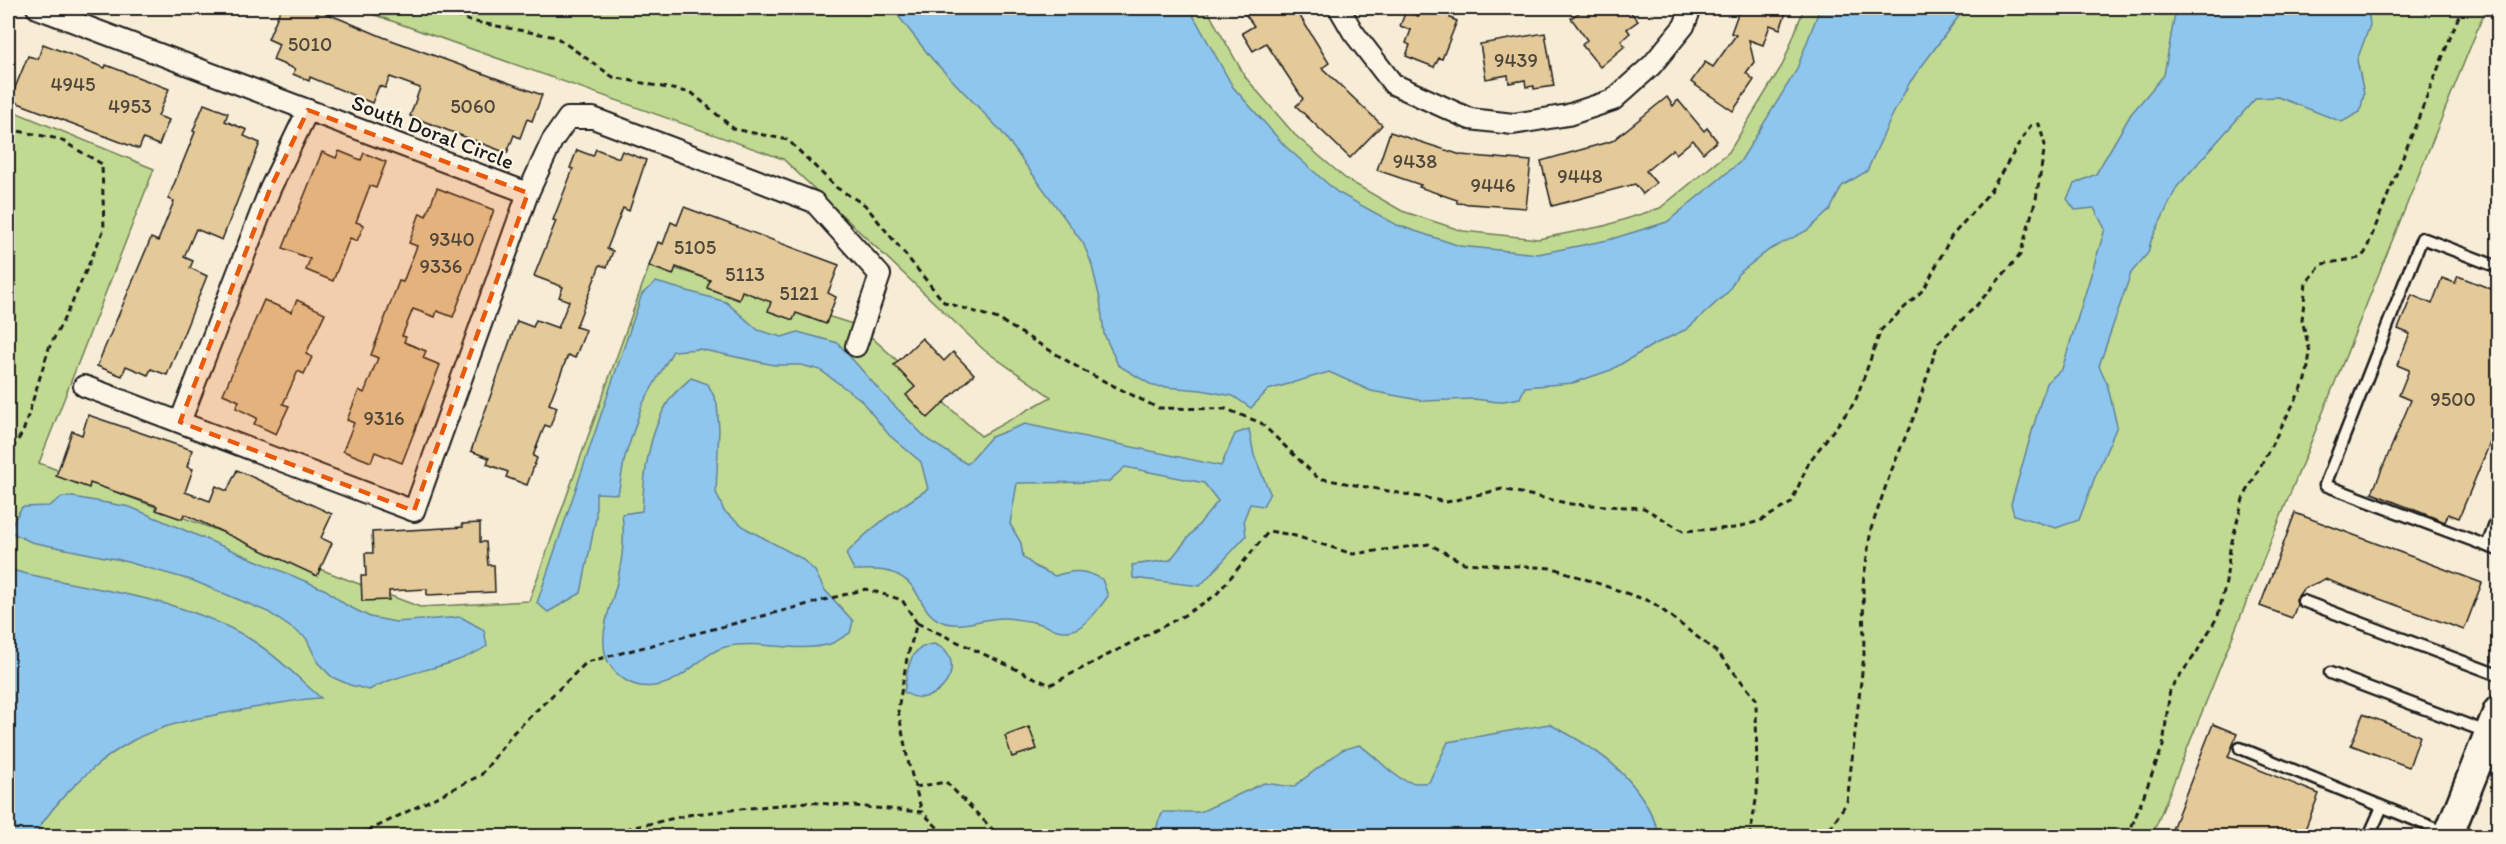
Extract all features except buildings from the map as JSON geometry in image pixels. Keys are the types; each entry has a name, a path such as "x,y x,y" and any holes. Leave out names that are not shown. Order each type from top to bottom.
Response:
{"street":[{"name":"South Doral Circle","path":"37,8 528,193 552,141 568,118 593,118 814,202 880,275 856,346"},
{"path":"1339,8 1353,32 1393,84 1470,119 1513,124 1568,115 1613,100 1652,65 1684,26 1690,8"},
{"path":"180,422 270,189 308,110"},
{"path":"84,386 414,511 528,193"},
{"path":"2449,836 2494,722"}],"lane":[{"path":"2499,267 2422,238 2325,485 2499,550"},
{"path":"2487,546 2499,516"},
{"path":"2303,601 2499,675"},
{"path":"2330,673 2494,722"},
{"path":"2240,748 2449,836"},
{"path":"2369,837 2382,807"}],"path":[{"path":"436,8 471,21 556,37 613,77 692,93 734,129 788,140 837,188 865,205 944,302 998,319 1084,371 1158,408 1226,409 1261,423 1318,478 1447,502 1502,489 1570,504 1644,508 1683,531 1734,528 1760,521 1791,503 1809,462 1855,402 1881,330 1924,289 1951,237 1989,193 2030,126 2039,124 2045,146 2036,199 2020,255 1976,306 1938,343 1915,414 1890,474 1871,529 1863,584 1864,655 1847,802 1825,837"},
{"path":"2128,837 2163,746 2170,689 2195,655 2217,616 2226,582 2230,549 2243,499 2306,380 2310,352 2302,320 2306,283 2322,264 2360,258 2365,253 2462,8"},
{"path":"8,116 13,129 59,139 102,164 104,229 72,303 49,348 23,432 8,455"},
{"path":"358,837 481,775 514,732 587,662 866,589 902,600 917,623 1050,685 1183,616 1216,595 1269,531 1292,535 1353,554 1429,544 1464,564 1554,568 1652,602 1718,653 1756,699 1757,794 1750,837"},
{"path":"917,623 907,658 898,710 922,812 945,835"},
{"path":"915,787 946,782 999,837"},
{"path":"595,837 693,814 807,802 922,812"}],"highlighted area":[{"path":"308,110 528,193 414,511 180,422 270,189"}],"green space":[{"path":"355,8 1206,8 1246,78 1295,135 1346,179 1402,211 1463,231 1538,239 1604,226 1660,208 1729,152 1783,64 1804,8 2486,8 2152,836 8,836 8,109 154,169 39,463 420,607 529,601 651,261 859,326 981,436 1051,397 984,350 783,159"}],"water":[{"path":"892,8 1189,8 1233,87 1285,146 1337,192 1397,225 1460,246 1538,254 1608,240 1667,222 1740,162 1796,71 1820,8 1984,8 1959,16 1910,82 1867,171 1842,186 1830,210 1808,230 1769,250 1738,274 1728,292 1687,329 1653,345 1611,370 1573,383 1525,387 1520,398 1498,402 1474,399 1424,401 1371,391 1329,372 1268,390 1251,408 1233,396 1201,390 1153,386 1118,365 1104,334 1100,299 1091,262 1083,243 1001,131 932,59"},
{"path":"2176,8 2368,8 2370,25 2357,60 2364,94 2360,112 2342,122 2278,97 2256,98 2177,187 2151,241 2148,253 2131,273 2099,366 2107,383 2117,426 2079,520 2056,528 2014,515 2011,504 2046,383 2062,369 2105,229 2094,208 2075,210 2067,199 2074,184 2096,174 2131,114 2164,75"},
{"path":"656,282 726,302 758,330 782,337 798,332 838,343 928,440 967,464 991,437 1025,424 1221,466 1235,434 1249,429 1254,455 1270,493 1263,506 1250,504 1244,519 1246,536 1200,586 1133,578 1132,565 1170,560 1218,501 1204,483 1125,467 1108,482 1017,483 1010,524 1021,543 1023,557 1036,567 1055,576 1068,572 1085,572 1096,576 1102,579 1108,596 1088,621 1068,631 1030,621 1005,618 961,624 946,623 931,615 914,589 903,578 886,571 854,570 846,554 885,519 928,489 921,462 889,435 860,399 820,370 801,365 774,365 699,349 673,351 642,405 625,457 618,494 596,493 596,518 581,593 548,612 537,603 642,294"},
{"path":"691,378 708,384 717,403 719,430 716,492 724,511 747,529 801,558 815,571 824,589 853,621 850,633 830,644 804,648 751,645 725,647 708,655 675,679 654,686 636,685 614,670 605,654 604,645 605,628 621,562 622,514 642,511 646,469 656,428 670,399"},
{"path":"62,497 130,507 326,590 346,605 370,617 396,622 461,617 484,630 487,646 459,660 383,683 369,690 350,685 332,677 318,663 306,638 268,612 194,581 120,560 31,542 8,531 22,507 49,506"},
{"path":"8,569 131,595 192,612 222,624 269,652 321,698 204,717 173,724 145,734 90,771 64,796 34,836 8,836"},
{"path":"934,644 946,651 951,661 951,672 946,682 939,691 928,696 916,697 904,692 910,661 918,649"},
{"path":"1549,724 1586,744 1631,782 1652,816 1660,836 1155,836 1163,812 1200,812 1264,783 1293,787 1342,750 1359,745 1399,777 1418,783 1429,782 1448,742"}]}
